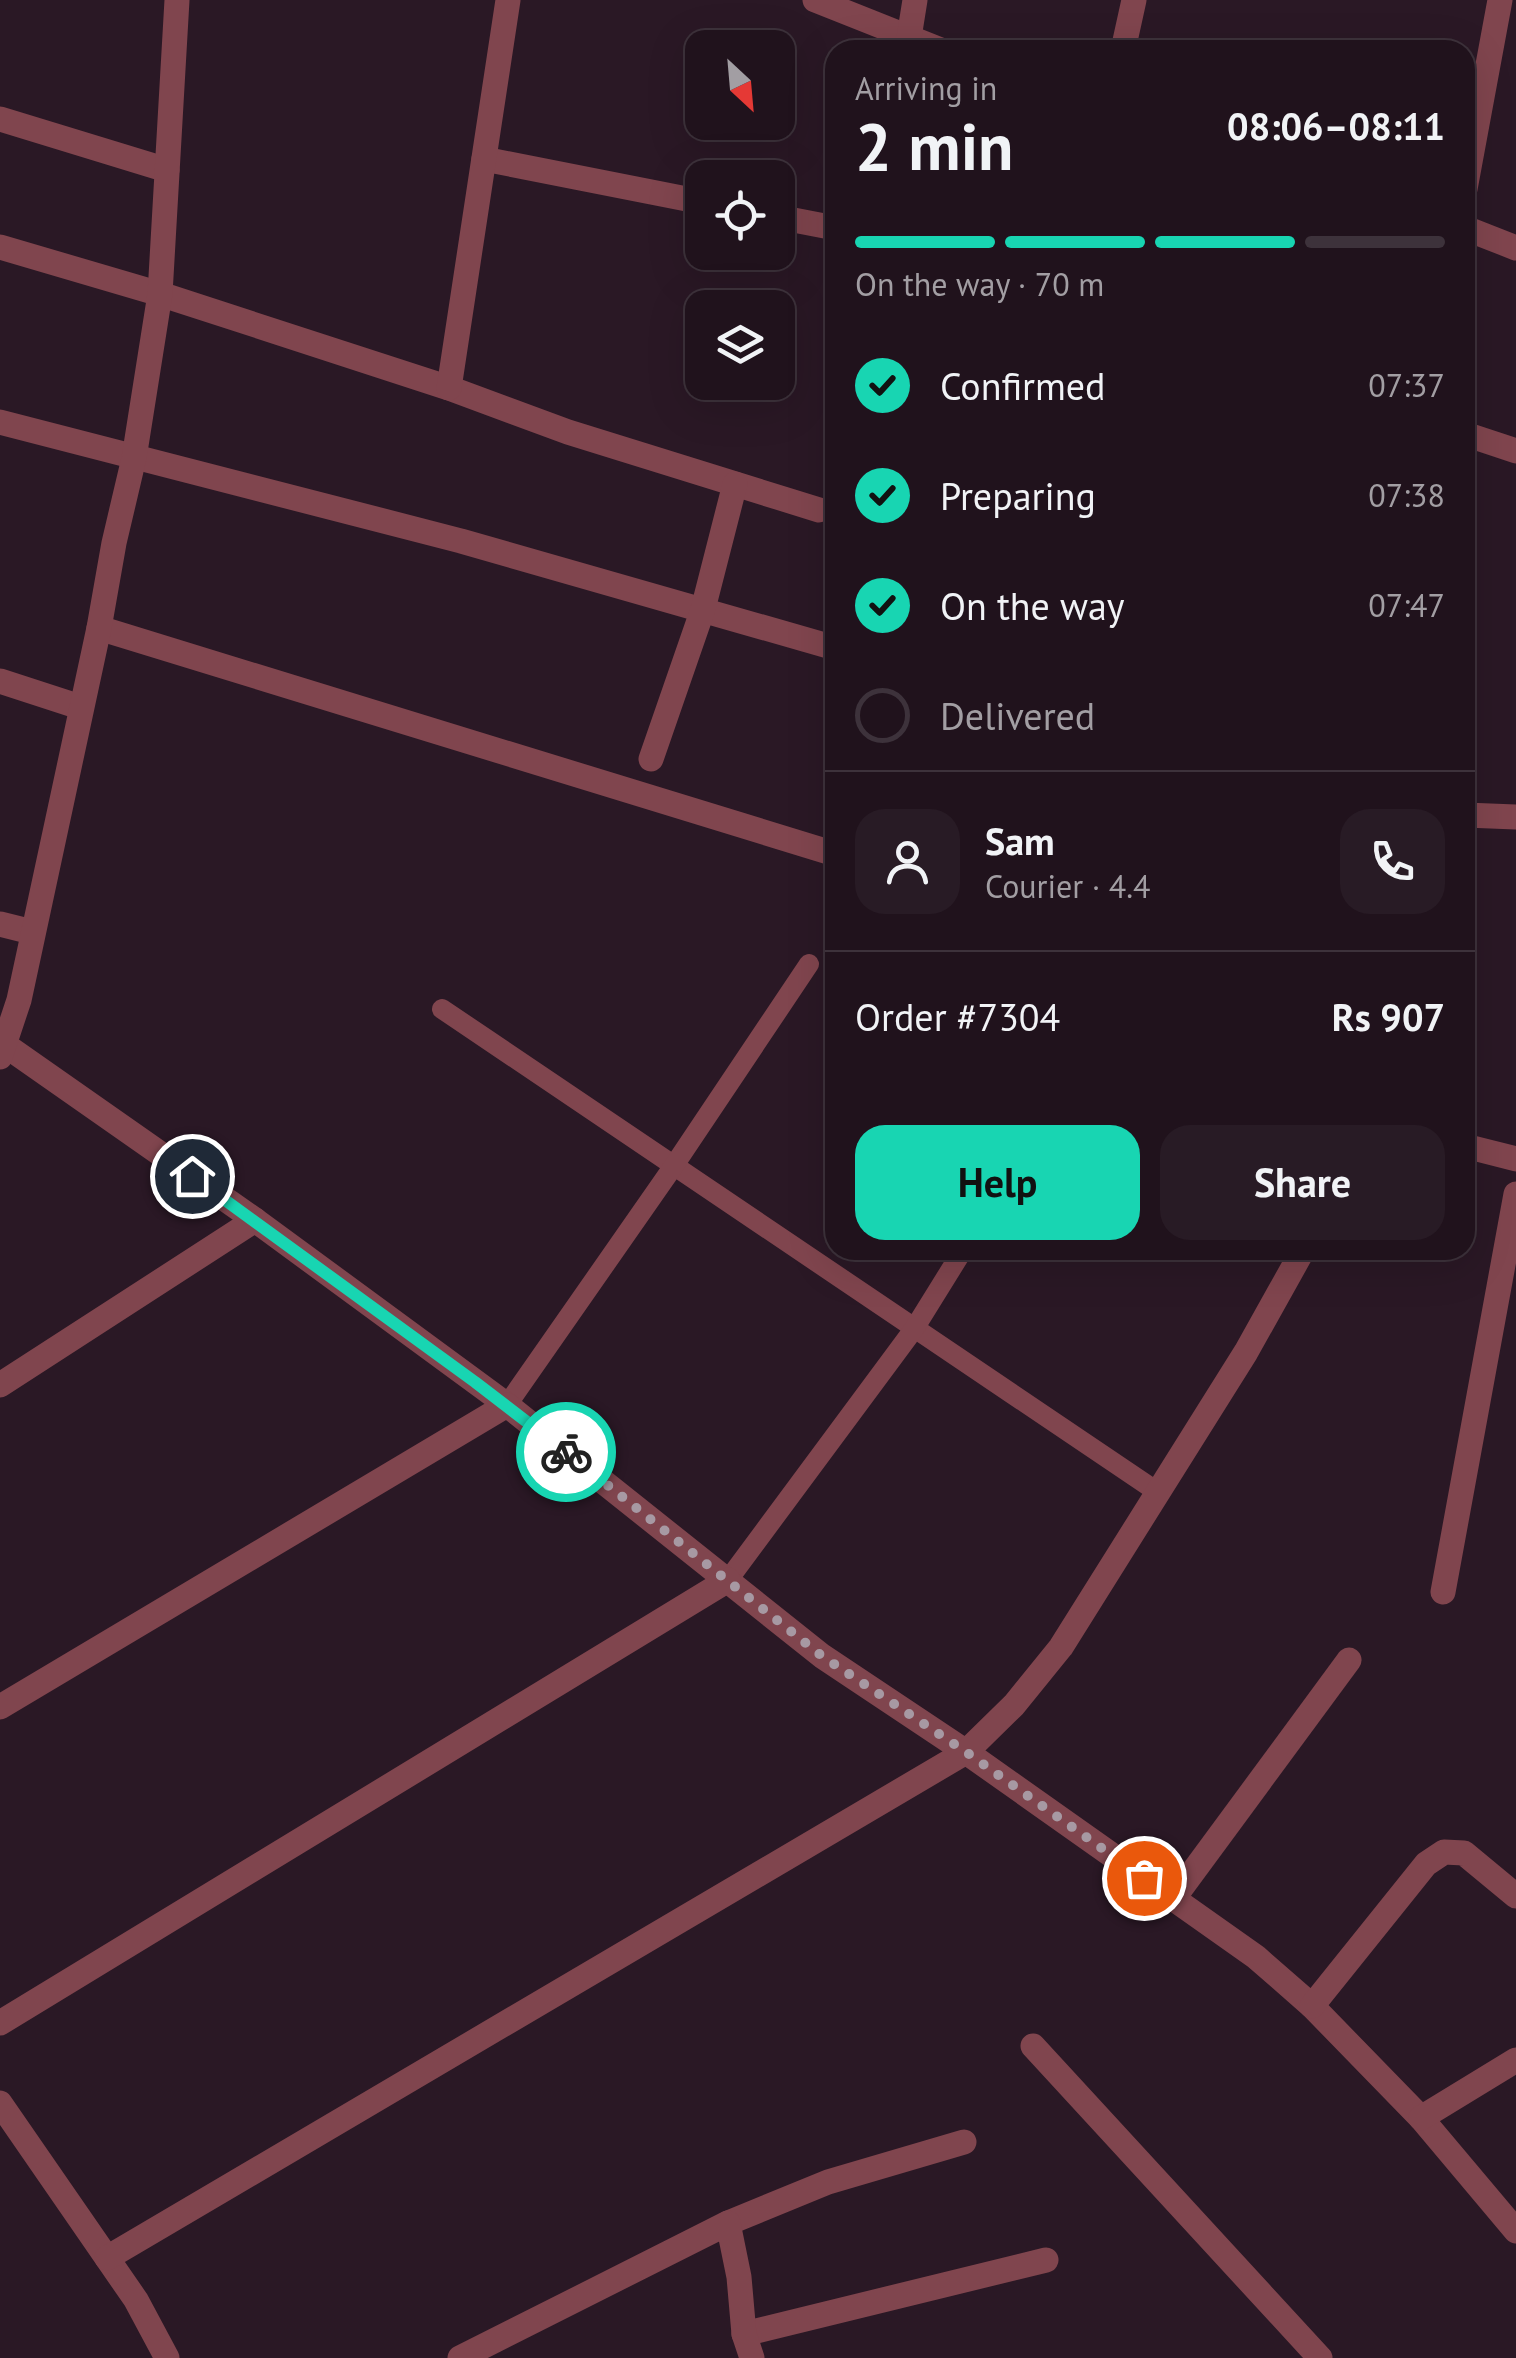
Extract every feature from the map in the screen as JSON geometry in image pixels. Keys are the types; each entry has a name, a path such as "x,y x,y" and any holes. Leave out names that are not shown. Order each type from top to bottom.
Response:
{"street":[{"path":"177,0 160,294 134,458 19,1000 3,1052 255,1220 507,1405 822,1656 966,1752 1256,1957 1312,2006 1421,2118 1516,2231"},
{"path":"449,388 508,0"},
{"path":"815,0 900,40"},
{"path":"909,40 915,0"},
{"path":"1125,40 1134,0"},
{"path":"1475,135 1500,0"},
{"path":"0,119 167,170"},
{"path":"484,158 685,199"},
{"path":"795,220 825,226"},
{"path":"1475,232 1516,248"},
{"path":"0,246 160,294 449,388 568,432 819,510"},
{"path":"0,422 461,542 825,645"},
{"path":"1475,437 1516,451"},
{"path":"650,759 703,610 735,484"},
{"path":"98,628 825,851"},
{"path":"0,680 80,707"},
{"path":"1475,815 1516,817"},
{"path":"0,924 32,932"},
{"path":"1475,1149 1516,1159"},
{"path":"1443,1592 1516,1194"},
{"path":"0,1385 255,1220"},
{"path":"107,2258 966,1752 1014,1705 1061,1647 1246,1352 1297,1260"},
{"path":"0,1707 507,1405"},
{"path":"0,2023 728,1580"},
{"path":"1173,1899 1348,1660"},
{"path":"1312,2006 1426,1864 1444,1852 1464,1853 1516,1896"},
{"path":"1033,2046 1320,2358"},
{"path":"1421,2118 1516,2060"},
{"path":"0,2103 136,2300 166,2358"},
{"path":"476,2354 728,2222 828,2182 964,2142"},
{"path":"728,2222 748,2346 1046,2260"}],"lane":[{"path":"507,1405 809,964"},
{"path":"442,1009 1159,1493"},
{"path":"728,1580 914,1329 956,1260"}],"way so far":[{"path":"566,1452 822,1656 1144,1878"}],"route":[{"path":"192,1176 566,1452"}]}
